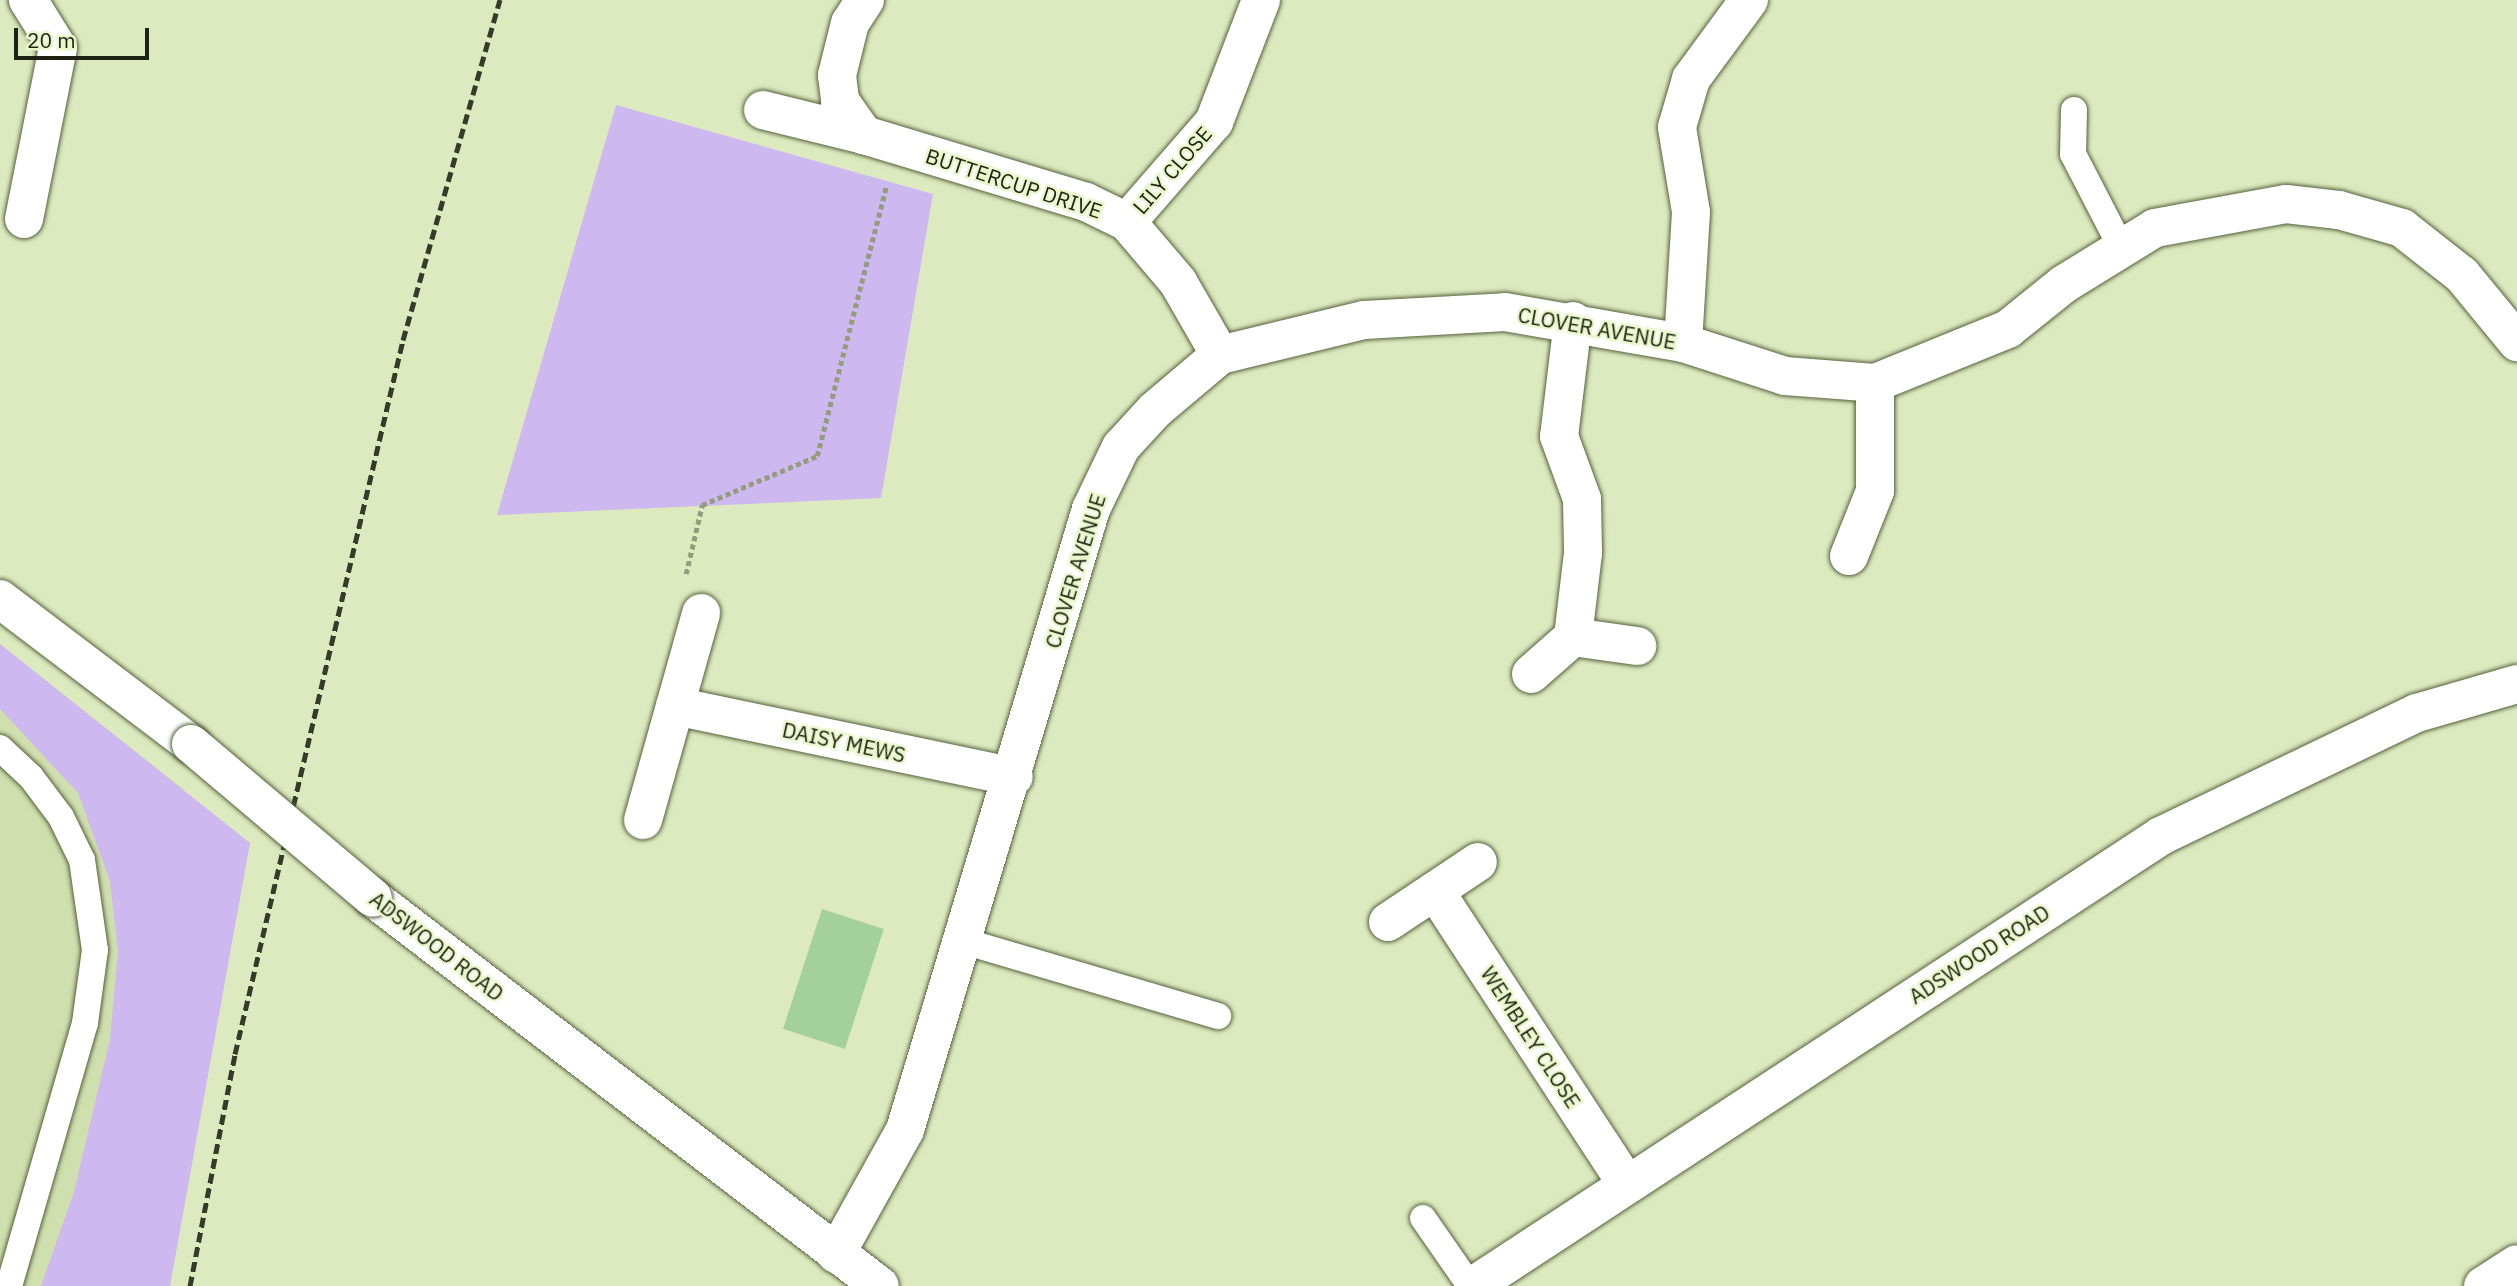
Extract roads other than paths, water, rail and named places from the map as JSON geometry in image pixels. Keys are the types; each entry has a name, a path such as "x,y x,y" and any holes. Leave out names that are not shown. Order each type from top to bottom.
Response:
{"street":[{"path":"24,219 58,48 28,0"},
{"path":"865,0 850,23 836,75 840,101 880,140"},
{"name":"LILY CLOSE","path":"1127,222 1214,122 1261,0"},
{"path":"1683,343 1690,212 1676,127 1691,79 1749,0"},
{"name":"BUTTERCUP DRIVE","path":"763,110 880,140 1086,202 1127,222 1178,282 1220,355"},
{"name":"CLOVER AVENUE","path":"836,1254 905,1129 1014,777 1091,509 1121,447 1155,410 1220,355 1364,320 1505,312 1573,321 1683,343 1785,376 1875,383 2008,328 2064,284 2155,228 2286,204 2339,210 2402,228 2462,275 2517,342"},
{"path":"1531,674 1573,637 1583,553 1582,499 1559,436 1573,321"},
{"path":"1849,556 1875,491 1875,383"},
{"name":"ADSWOOD ROAD","path":"0,599 191,744 373,898 880,1286"},
{"path":"643,820 701,614"},
{"path":"1573,637 1637,646"},
{"name":"ADSWOOD ROAD","path":"1471,1286 2161,836 2417,713 2517,684"},
{"name":"DAISY MEWS","path":"675,706 1014,777"},
{"path":"1388,922 1478,862"},
{"name":"WEMBLEY CLOSE","path":"1435,891 1627,1184"},
{"path":"2483,1286 2517,1264"}],"lane":[{"path":"2074,110 2073,153 2122,248"},
{"path":"0,748 31,777 61,817 82,860 94,950 85,1023 9,1286"},
{"path":"963,941 1219,1016"},
{"path":"1423,1218 1471,1286"}],"railway":[{"path":"190,1286 235,1054 403,340 500,0"}]}
